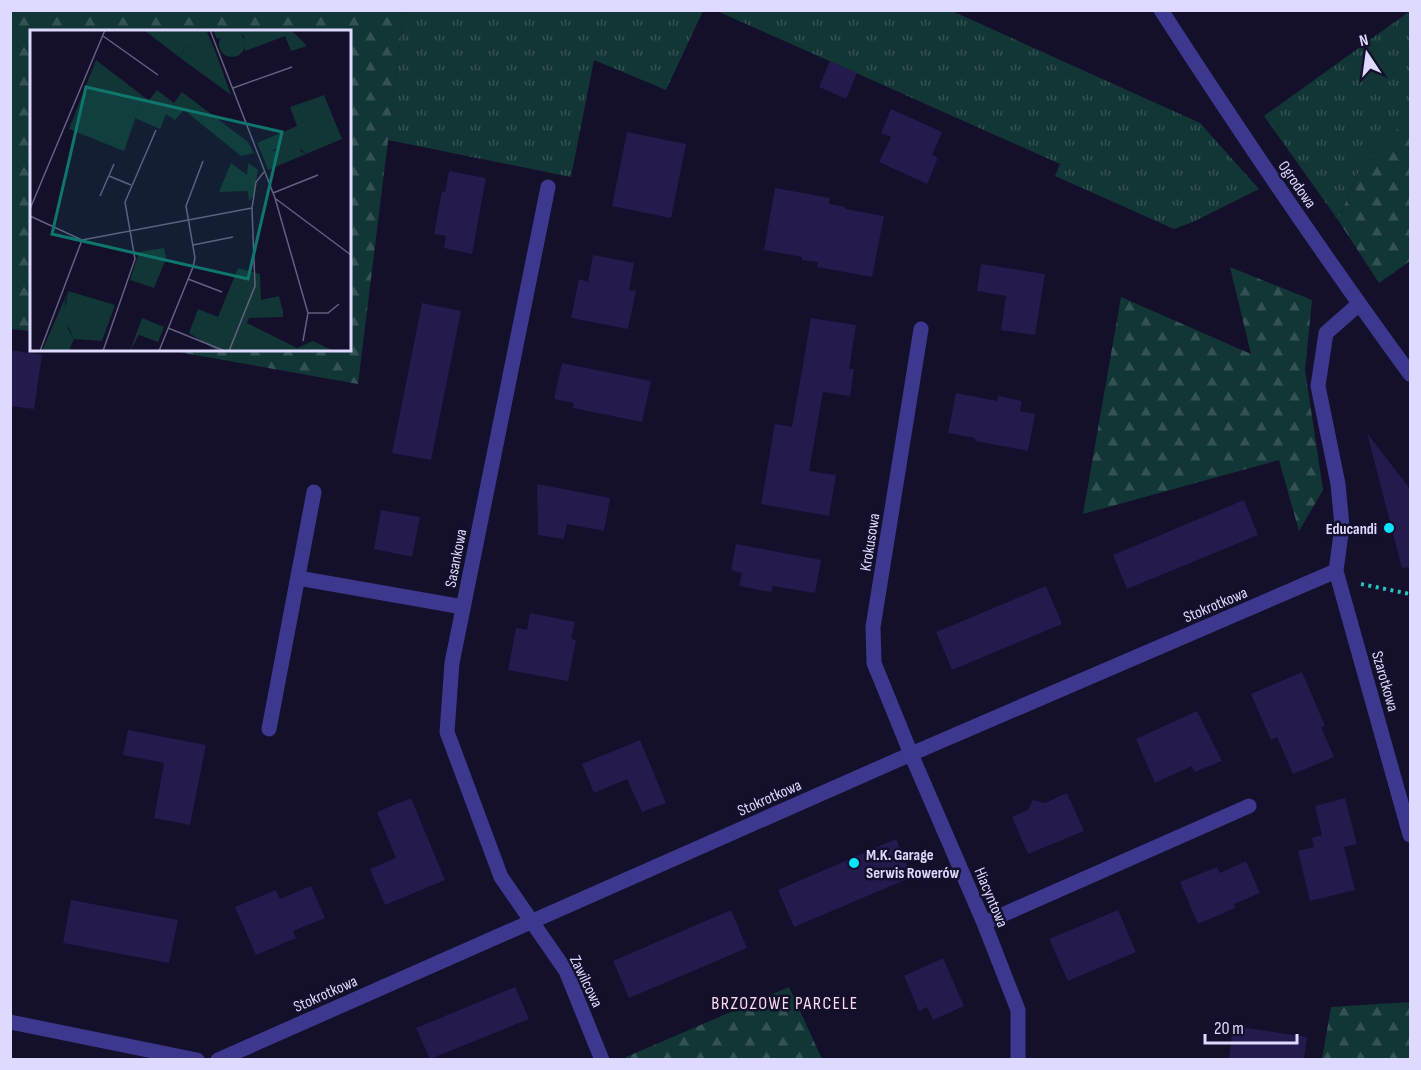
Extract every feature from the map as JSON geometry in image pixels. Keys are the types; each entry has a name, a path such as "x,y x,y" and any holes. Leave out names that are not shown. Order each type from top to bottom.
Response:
{"street":[{"name":"Ogrodowa","path":"1161,10 1228,115 1410,374"},
{"name":"Sasankowa","path":"531,922 501,877 447,732 452,663 548,187"},
{"path":"1337,575 1342,526 1338,484 1318,386 1326,333 1359,304"},
{"name":"Krokusowa","path":"911,754 874,663 873,627 921,330"},
{"path":"269,729 315,492"},
{"name":"Stokrotkowa","path":"218,1059 911,754 1337,575"},
{"name":"Szarotkowa","path":"1337,575 1410,835"},
{"path":"298,578 464,607"},
{"name":"Hiacyntowa","path":"911,754 984,922 1018,1010 1018,1059"},
{"path":"984,922 1249,806"},
{"name":"Zawilcowa","path":"531,922 566,971 602,1059"},
{"path":"10,1022 197,1059"}],"path":[{"path":"1337,575 1410,594"}],"green space":[{"path":"11,10 404,11 358,384 173,351 351,351 351,30 30,30 30,331 11,329"},
{"path":"404,11 703,11 666,90 594,60 571,177 388,140"},
{"path":"717,11 952,11 1200,123 1259,189 1174,229 1055,176 1060,164"},
{"path":"1410,11 1410,120 1393,132 1359,171 1338,220 1264,116"},
{"path":"1410,120 1410,261 1379,283 1338,220 1359,171 1393,132"},
{"path":"1230,267 1312,300 1305,370 1323,490 1299,531 1279,460 1083,514 1121,297 1251,354"},
{"path":"789,987 822,1059 627,1059 626,1057"},
{"path":"1410,1002 1410,1059 1322,1059 1331,1007"}],"building":[{"path":"830,61 857,73 846,99 819,87"},
{"path":"891,109 942,132 932,155 938,158 927,184 879,162 891,137 881,133"},
{"path":"627,132 686,144 671,218 612,206"},
{"path":"449,171 486,178 472,254 444,248 446,236 434,234 442,191 445,192"},
{"path":"775,188 830,198 829,204 884,216 872,277 817,267 818,262 764,250"},
{"path":"593,255 634,263 629,290 636,291 628,329 571,318 579,279 588,282"},
{"path":"981,264 1045,274 1035,335 1001,330 1006,296 977,291"},
{"path":"422,303 461,311 431,460 392,453"},
{"path":"811,318 856,325 849,369 854,369 850,396 823,392 809,471 836,475 829,516 761,504 775,424 792,427"},
{"path":"10,350 42,355 34,409 10,406"},
{"path":"562,363 651,381 642,422 573,408 574,403 554,399"},
{"path":"956,393 997,401 998,396 1022,401 1020,411 1035,414 1028,451 975,441 975,438 948,433"},
{"path":"1367,433 1410,489 1410,567 1402,568"},
{"path":"537,484 610,498 604,531 567,524 564,539 538,535"},
{"path":"1244,500 1258,535 1127,589 1113,555"},
{"path":"381,510 420,517 412,557 374,549"},
{"path":"736,544 821,560 815,593 773,586 771,592 739,586 742,573 731,570"},
{"path":"1046,586 1062,624 952,670 936,632"},
{"path":"530,613 575,622 571,639 576,640 568,681 508,670 516,628 527,630"},
{"path":"1302,672 1325,726 1321,727 1334,757 1293,774 1277,737 1271,740 1251,694"},
{"path":"1197,711 1222,761 1195,772 1192,766 1155,783 1136,739"},
{"path":"128,730 206,745 190,825 154,818 164,763 123,755"},
{"path":"640,740 666,803 642,812 627,779 594,793 582,764"},
{"path":"1067,793 1084,831 1028,854 1012,817 1028,810 1033,800 1045,803"},
{"path":"411,798 445,880 385,905 370,869 396,858 377,812"},
{"path":"1345,798 1357,844 1344,847 1355,890 1310,901 1298,851 1314,847 1312,838 1322,835 1315,806"},
{"path":"896,839 912,877 794,927 778,890"},
{"path":"1246,861 1260,893 1234,904 1235,908 1198,924 1180,882 1217,867 1220,873"},
{"path":"311,886 325,918 293,931 296,938 256,955 235,907 276,890 280,899"},
{"path":"71,900 178,920 169,963 63,943"},
{"path":"731,910 747,948 629,998 613,961"},
{"path":"1118,910 1136,952 1068,981 1049,939"},
{"path":"943,958 964,1006 933,1020 927,1007 919,1011 904,976"},
{"path":"515,987 529,1019 430,1059 416,1028"},
{"path":"1233,1026 1307,1037 1304,1059 1229,1059"}],"place":[{"name":"Educandi","path":"1389,528"},
{"name":"M.K. Garage Serwis Rowerów","path":"854,863"}],"district":[{"name":"BRZOZOWE PARCELE","path":"785,1003"}]}
